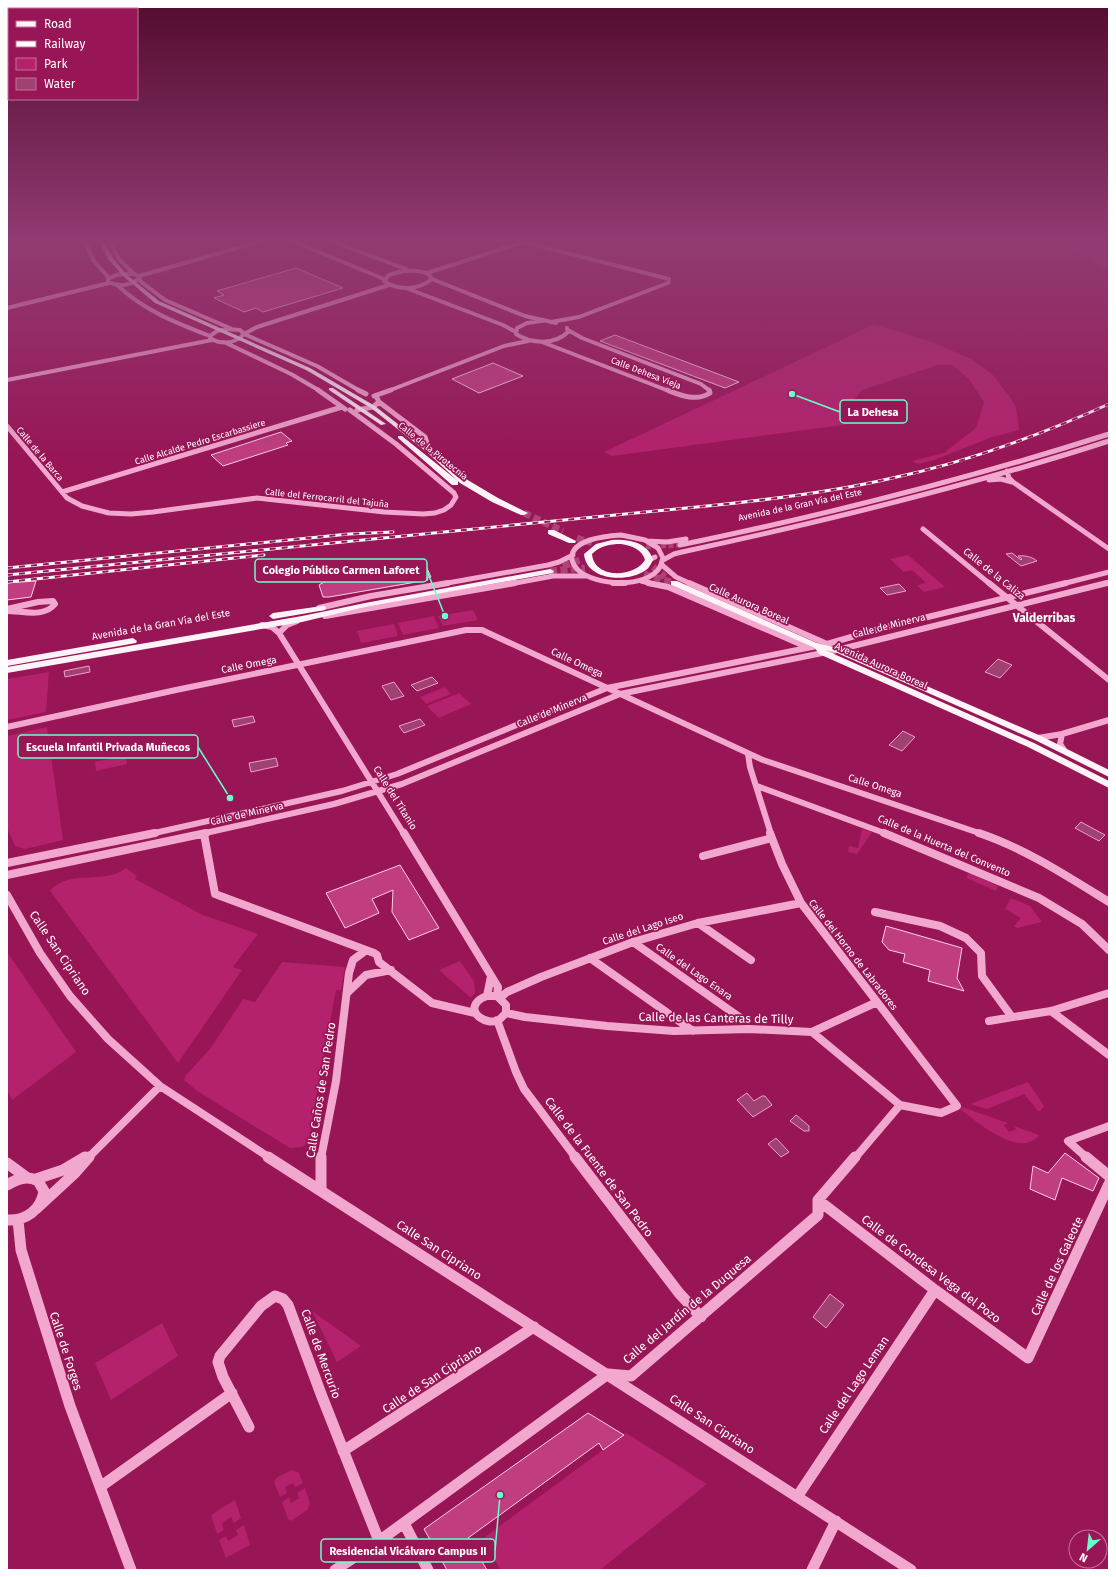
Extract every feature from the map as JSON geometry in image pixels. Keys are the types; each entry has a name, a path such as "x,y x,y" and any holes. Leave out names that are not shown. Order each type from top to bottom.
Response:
{"main road":[{"name":"Calle de la Pirotecnia","path":"171,315 212,336 233,341 301,371 341,400 364,410 397,434 455,483 489,503 514,515"},
{"name":"Calle de la Pirotecnia","path":"186,315 222,330 243,335 352,394 373,407 430,452 463,481 495,500 524,513"},
{"path":"551,532 574,540 563,531"},
{"path":"592,543 602,544 621,542 644,545 646,553 651,561 643,569 633,573"},
{"path":"580,560 587,552 602,544"},
{"path":"587,552 589,563 595,569"},
{"name":"Avenida de la Gran Vía del Este","path":"586,572 595,569 614,575 633,573"},
{"name":"Avenida de la Gran Vía del Este","path":"7,663 319,608 550,570 365,605 302,619 260,625 7,670"},
{"path":"633,573 644,574"},
{"name":"Calle Aurora Boreal","path":"674,583 819,649 837,650"},
{"name":"Avenida Aurora Boreal","path":"819,649 1031,745 1109,785"},
{"name":"Avenida Aurora Boreal","path":"837,650 1038,738 1109,774"}],"street":[{"name":"Calle de la Pirotecnia","path":"160,315 212,336 341,400"},
{"name":"Calle de la Pirotecnia","path":"199,315 232,329 238,330 243,335 317,366 366,394"},
{"path":"238,330 257,327 296,315"},
{"path":"476,315 503,325 532,341"},
{"path":"521,315 542,321 551,322 579,318 588,315"},
{"path":"374,396 504,346 532,341 542,342 564,337 568,332 567,329 579,318"},
{"path":"504,346 517,334 517,328 527,323 542,321"},
{"path":"551,322 567,329"},
{"path":"243,335 257,327"},
{"name":"Calle de la Pirotecnia","path":"212,336 222,330 232,329"},
{"name":"Calle Dehesa Vieja","path":"542,342 560,347 678,394 696,398 706,396 710,393 707,386 582,338 567,329"},
{"name":"Calle de la Pirotecnia","path":"224,342 233,341 243,335"},
{"path":"7,380 212,336"},
{"name":"Calle de la Pirotecnia","path":"341,400 352,394 366,394 378,398 379,402 425,437 430,452"},
{"name":"Calle de la Pirotecnia","path":"341,400 342,407 350,410 396,444 447,486"},
{"name":"Calle de la Pirotecnia","path":"350,410 364,410 373,407 379,402"},
{"name":"Calle Alcalde Pedro Escarbassiere","path":"62,492 342,407"},
{"name":"Calle de la Barca","path":"7,426 62,492"},
{"name":"Avenida de la Gran Vía del Este","path":"962,485 681,546 816,516 956,480 1109,434"},
{"name":"Avenida de la Gran Vía del Este","path":"638,581 654,574 663,563 674,554 784,530 916,498 1109,441"},
{"path":"1007,471 1009,478 1013,482 1109,550"},
{"path":"954,487 965,487 1001,479 1013,482"},
{"name":"Avenida de la Gran Vía del Este","path":"319,608 371,596 548,566 573,554 576,549 586,541 605,536 629,536 644,545 673,542 956,480"},
{"name":"Calle del Ferrocarril del Tajuña","path":"62,492 68,498 82,506 109,513 131,514 153,512 257,498 384,512 423,514 435,513 444,510 451,505 456,497 454,492 447,486"},
{"name":"Calle de la Caliza","path":"923,529 1109,680"},
{"name":"Avenida Aurora Boreal","path":"644,545 660,551 663,563 676,577 827,644 837,650"},
{"path":"573,554 572,560 575,566 609,583 627,583 638,581"},
{"name":"Avenida de la Gran Vía del Este","path":"302,619 553,576 586,572"},
{"name":"Calle de Minerva","path":"7,875 204,834 348,801 410,781 620,694 819,649 827,644 879,629 1109,572"},
{"name":"Avenida Aurora Boreal","path":"638,581 668,587 807,647 819,649"},
{"name":"Calle de Minerva","path":"837,650 1109,582"},
{"path":"46,600 53,601 55,604 51,609 43,612 7,610 46,600"},
{"path":"260,625 272,627 279,633 287,625 302,619"},
{"name":"Calle Omega","path":"7,727 474,628 489,632 748,754 992,837 1013,846 1050,866 1109,902"},
{"path":"770,631 781,638 785,644 781,652"},
{"name":"Calle del Titanio","path":"279,633 379,792 498,987 499,997"},
{"name":"Calle de Minerva","path":"7,863 202,823 342,791 397,774 607,688 807,647"},
{"path":"1038,738 1062,734 1109,720"},
{"path":"1062,734 1060,744 1064,750"},
{"name":"Calle del Horno de Labradores","path":"748,754 750,767 772,838 782,864 801,903 957,1106 941,1113 900,1105"},
{"name":"Calle de la Huerta del Convento","path":"757,786 828,810 880,830 1034,895 1057,907 1082,924 1109,950"},
{"path":"204,834 215,894 349,943 377,955 379,962 432,1003 458,1010 476,1009"},
{"path":"703,856 772,838"},
{"name":"Calle San Cipriano","path":"7,895 40,953 70,996 108,1039 160,1086 911,1570"},
{"name":"Calle del Lago Iseo","path":"499,997 507,992 633,942 698,923 801,903"},
{"path":"875,912 940,926 966,938 981,953 982,976 1012,1017"},
{"path":"698,923 751,960"},
{"name":"Calle del Lago Enara","path":"633,942 742,1020"},
{"name":"Calle Caños de San Pedro","path":"321,1191 321,1158 336,1081 348,992 347,982 352,963 356,957 365,951"},
{"path":"590,958 693,1031"},
{"path":"374,972 379,962"},
{"path":"348,992 361,977 374,972 391,970"},
{"path":"487,996 491,976"},
{"path":"989,1022 1050,1011 1109,993"},
{"path":"487,996 499,997 506,1004 506,1013 497,1020 487,1022 478,1017 476,1009 482,998 487,996"},
{"path":"877,1002 812,1032 900,1105"},
{"path":"1050,1011 1109,1055"},
{"name":"Calle de las Canteras de Tilly","path":"506,1013 525,1017 607,1026 674,1031 749,1029 812,1032"},
{"name":"Calle de la Fuente de San Pedro","path":"497,1020 506,1037 516,1076 524,1089 679,1293 702,1317"},
{"path":"13,1220 29,1215 36,1209 160,1086"},
{"name":"Calle del Jardín de la Duquesa","path":"608,1374 631,1376 702,1317 818,1215 818,1200 900,1105"},
{"path":"1109,1126 1068,1141 1109,1176"},
{"path":"7,1185 18,1179 31,1178 63,1170 92,1153"},
{"path":"7,1163 8,1166 42,1184 44,1191 42,1200 36,1209"},
{"name":"Calle de los Galeote","path":"1028,1358 1109,1184"},
{"name":"Calle de Condesa Vega del Pozo","path":"818,1200 935,1290 1028,1358"},
{"name":"Calle de Forges","path":"13,1220 31,1283 47,1329 70,1406 131,1570"},
{"name":"Calle del Lago Leman","path":"797,1497 935,1290"},
{"name":"Calle de Mercurio","path":"232,1392 219,1366 218,1362 220,1356 261,1306 274,1296 283,1299 288,1305 343,1451 379,1541"},
{"name":"Calle de San Cipriano","path":"343,1451 534,1328"},
{"path":"335,1570 379,1541 608,1374"},
{"path":"100,1487 232,1392 249,1427"},
{"path":"812,1570 836,1522"},
{"path":"404,1523 428,1570"}],"green space":[{"path":"873,325 895,330 934,343 971,359 992,374 1016,407 1019,430 992,437 934,460 918,464 912,461 944,453 976,428 984,402 969,379 953,365 938,365 862,390 853,401 869,415 864,422 612,456 604,452"},
{"path":"908,555 945,587 924,592 917,585 926,583 912,570 904,572 890,559"},
{"path":"473,610 478,620 443,626 438,616"},
{"path":"434,616 439,628 403,635 398,623"},
{"path":"394,624 398,636 361,643 357,631"},
{"path":"49,672 46,712 7,720 7,679"},
{"path":"445,687 451,694 426,704 420,697"},
{"path":"459,693 471,704 439,718 427,706"},
{"path":"47,727 63,840 25,849 15,846 7,828 7,736"},
{"path":"126,755 127,764 96,771 95,762"},
{"path":"862,829 872,832 857,854 848,852 849,846 858,848"},
{"path":"126,868 137,876 135,879 203,915 258,934 233,967 242,970 178,1063 50,891 57,884 66,881 108,876"},
{"path":"969,873 998,886 996,891 966,878"},
{"path":"1011,898 1030,906 1042,922 1017,928 1014,926 1021,918 1005,909"},
{"path":"7,952 76,1052 12,1100 7,1090"},
{"path":"460,961 474,981 475,993 471,998 439,970"},
{"path":"282,962 345,967 341,990 336,990 308,1143 302,1147 290,1148 197,1091 184,1080 186,1075 210,1049 243,999 255,1002"},
{"path":"1028,1082 1044,1106 1040,1111 1038,1111 1024,1094 987,1109 970,1104"},
{"path":"962,1107 1008,1123 1004,1125 1009,1132 1016,1129 1014,1126 1039,1135 1033,1141 1024,1143 1005,1139 985,1128 961,1110"},
{"path":"312,1311 361,1346 337,1362"},
{"path":"162,1323 178,1356 111,1400 95,1363"},
{"path":"626,1433 707,1484 600,1570 501,1570 482,1539"},
{"path":"292,1470 299,1473 303,1483 296,1487 293,1483 285,1487 287,1493 280,1497 274,1482 276,1478"},
{"path":"305,1488 310,1504 307,1510 291,1521 288,1519 282,1502 289,1497 291,1503 299,1498 297,1493"},
{"path":"235,1500 241,1518 234,1523 231,1517 222,1523 224,1530 217,1534 211,1515"},
{"path":"244,1525 250,1545 226,1558 219,1540 226,1536 228,1541 238,1535 236,1530"}],"water":[{"path":"1012,553 1021,560 1022,559 1018,556 1033,558 1037,561 1021,566 1006,554"},
{"path":"899,584 906,591 887,595 880,588"},
{"path":"998,659 1012,665 1000,678 985,672"},
{"path":"89,666 90,672 65,677 64,671"},
{"path":"432,677 438,683 417,691 411,685"},
{"path":"394,682 404,696 391,700 382,686"},
{"path":"253,716 255,722 234,727 232,720"},
{"path":"420,719 425,725 404,733 399,726"},
{"path":"903,731 915,737 902,751 889,745"},
{"path":"276,758 278,766 251,772 249,763"},
{"path":"1081,822 1105,835 1099,841 1075,828"},
{"path":"747,1093 754,1101 762,1096 765,1096 772,1105 753,1117 737,1100"},
{"path":"796,1115 809,1126 809,1131 804,1131 790,1121"},
{"path":"776,1138 789,1152 781,1157 768,1144"},
{"path":"830,1294 844,1305 826,1328 813,1317"}],"building":[{"path":"615,335 739,382 725,388 600,341"},
{"path":"493,363 523,376 479,393 452,379"},
{"path":"281,432 292,441 286,443 288,445 223,466 211,455"},
{"path":"422,565 426,566 431,577 427,578 428,580 329,597 323,597 319,585 324,582"},
{"path":"36,581 31,597 7,600 7,583"},
{"path":"400,865 439,928 409,940 392,912 393,890 372,899 379,913 345,928 326,893"},
{"path":"886,926 962,948 957,978 964,991 928,981 930,970 903,962 905,954 889,950 882,942"},
{"path":"1065,1153 1099,1178 1093,1191 1062,1178 1055,1200 1030,1189 1033,1166 1048,1173"},
{"path":"588,1413 624,1435 603,1450 599,1443 468,1538 487,1570 447,1570 424,1529"}],"tunnel":[{"path":"524,513 563,531"},
{"path":"577,538 592,543"},
{"path":"646,547 680,545"},
{"path":"563,566 580,560"},
{"path":"653,567 665,577"},
{"path":"550,571 585,568"},
{"path":"644,574 674,583"}],"railway":[{"path":"7,575 781,498 867,484 973,457 1028,438 1109,404"},
{"path":"7,568 349,534 393,532"},
{"path":"7,582 264,555"}],"place":[{"name":"La Dehesa","path":"792,394"},
{"name":"Colegio Público Carmen Laforet","path":"445,616"},
{"name":"Escuela Infantil Privada Muñecos","path":"230,798"},
{"name":"Residencial Vicálvaro Campus II","path":"500,1495"}],"district":[{"name":"Valderribas","path":"1044,618"}]}
